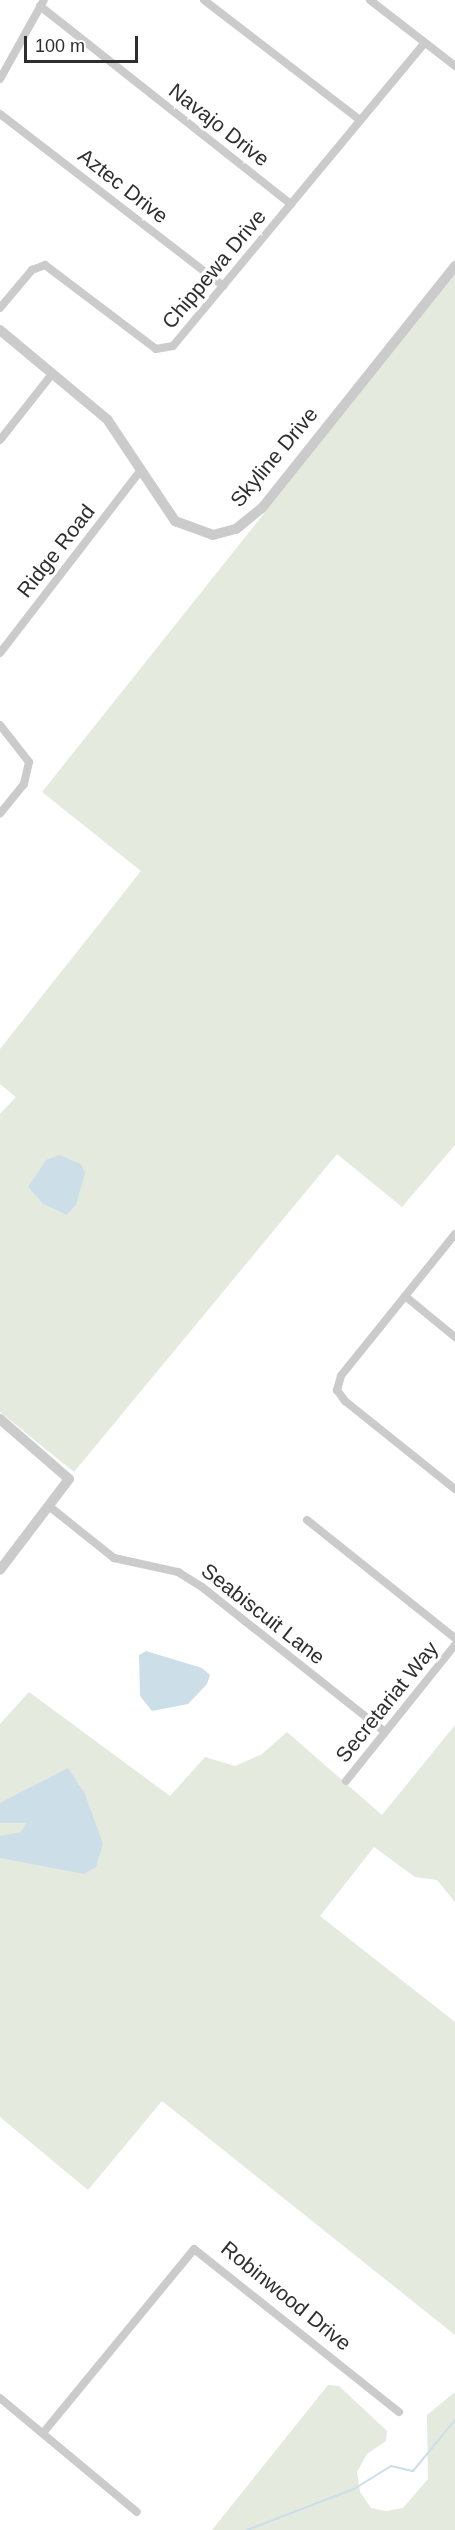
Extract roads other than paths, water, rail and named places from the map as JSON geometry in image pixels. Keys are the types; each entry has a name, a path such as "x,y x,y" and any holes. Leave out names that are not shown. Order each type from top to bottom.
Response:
{"street":[{"path":"204,0 360,120"},
{"path":"370,0 455,66"},
{"path":"380,8 387,0"},
{"path":"0,79 42,3"},
{"name":"Navajo Drive","path":"42,3 291,204"},
{"name":"Chippewa Drive","path":"0,309 32,270 45,265 165,351 223,286 424,44"},
{"name":"Aztec Drive","path":"0,114 223,286"},
{"name":"Skyline Drive","path":"0,330 107,419 140,471 182,526 213,536 236,529 262,508 455,266"},
{"path":"0,440 53,373"},
{"name":"Ridge Road","path":"0,653 140,471"},
{"path":"0,724 29,762 24,784 0,814"},
{"path":"455,1234 341,1376 338,1390 345,1401 455,1489"},
{"path":"405,1296 455,1337"},
{"path":"0,1419 69,1479 0,1570"},
{"name":"Seabiscuit Lane","path":"50,1507 114,1558 178,1572 202,1587 385,1732"},
{"path":"307,1520 455,1638"},
{"name":"Secretariat Way","path":"346,1781 455,1645"},
{"name":"Robinwood Drive","path":"43,2433 194,2248 399,2412"},
{"path":"0,2398 137,2512"}],"water":[{"path":"59,1155 81,1164 85,1173 76,1205 66,1215 43,1204 28,1187 46,1160"},
{"path":"146,1651 202,1668 210,1675 207,1684 188,1704 152,1711 140,1696 139,1655"},
{"path":"68,1768 85,1794 103,1844 96,1867 84,1874 0,1858 0,1836 21,1832 26,1823 0,1823 0,1803"}],"waterway":[{"path":"247,2530 354,2489 391,2466 413,2471 455,2420"}]}
